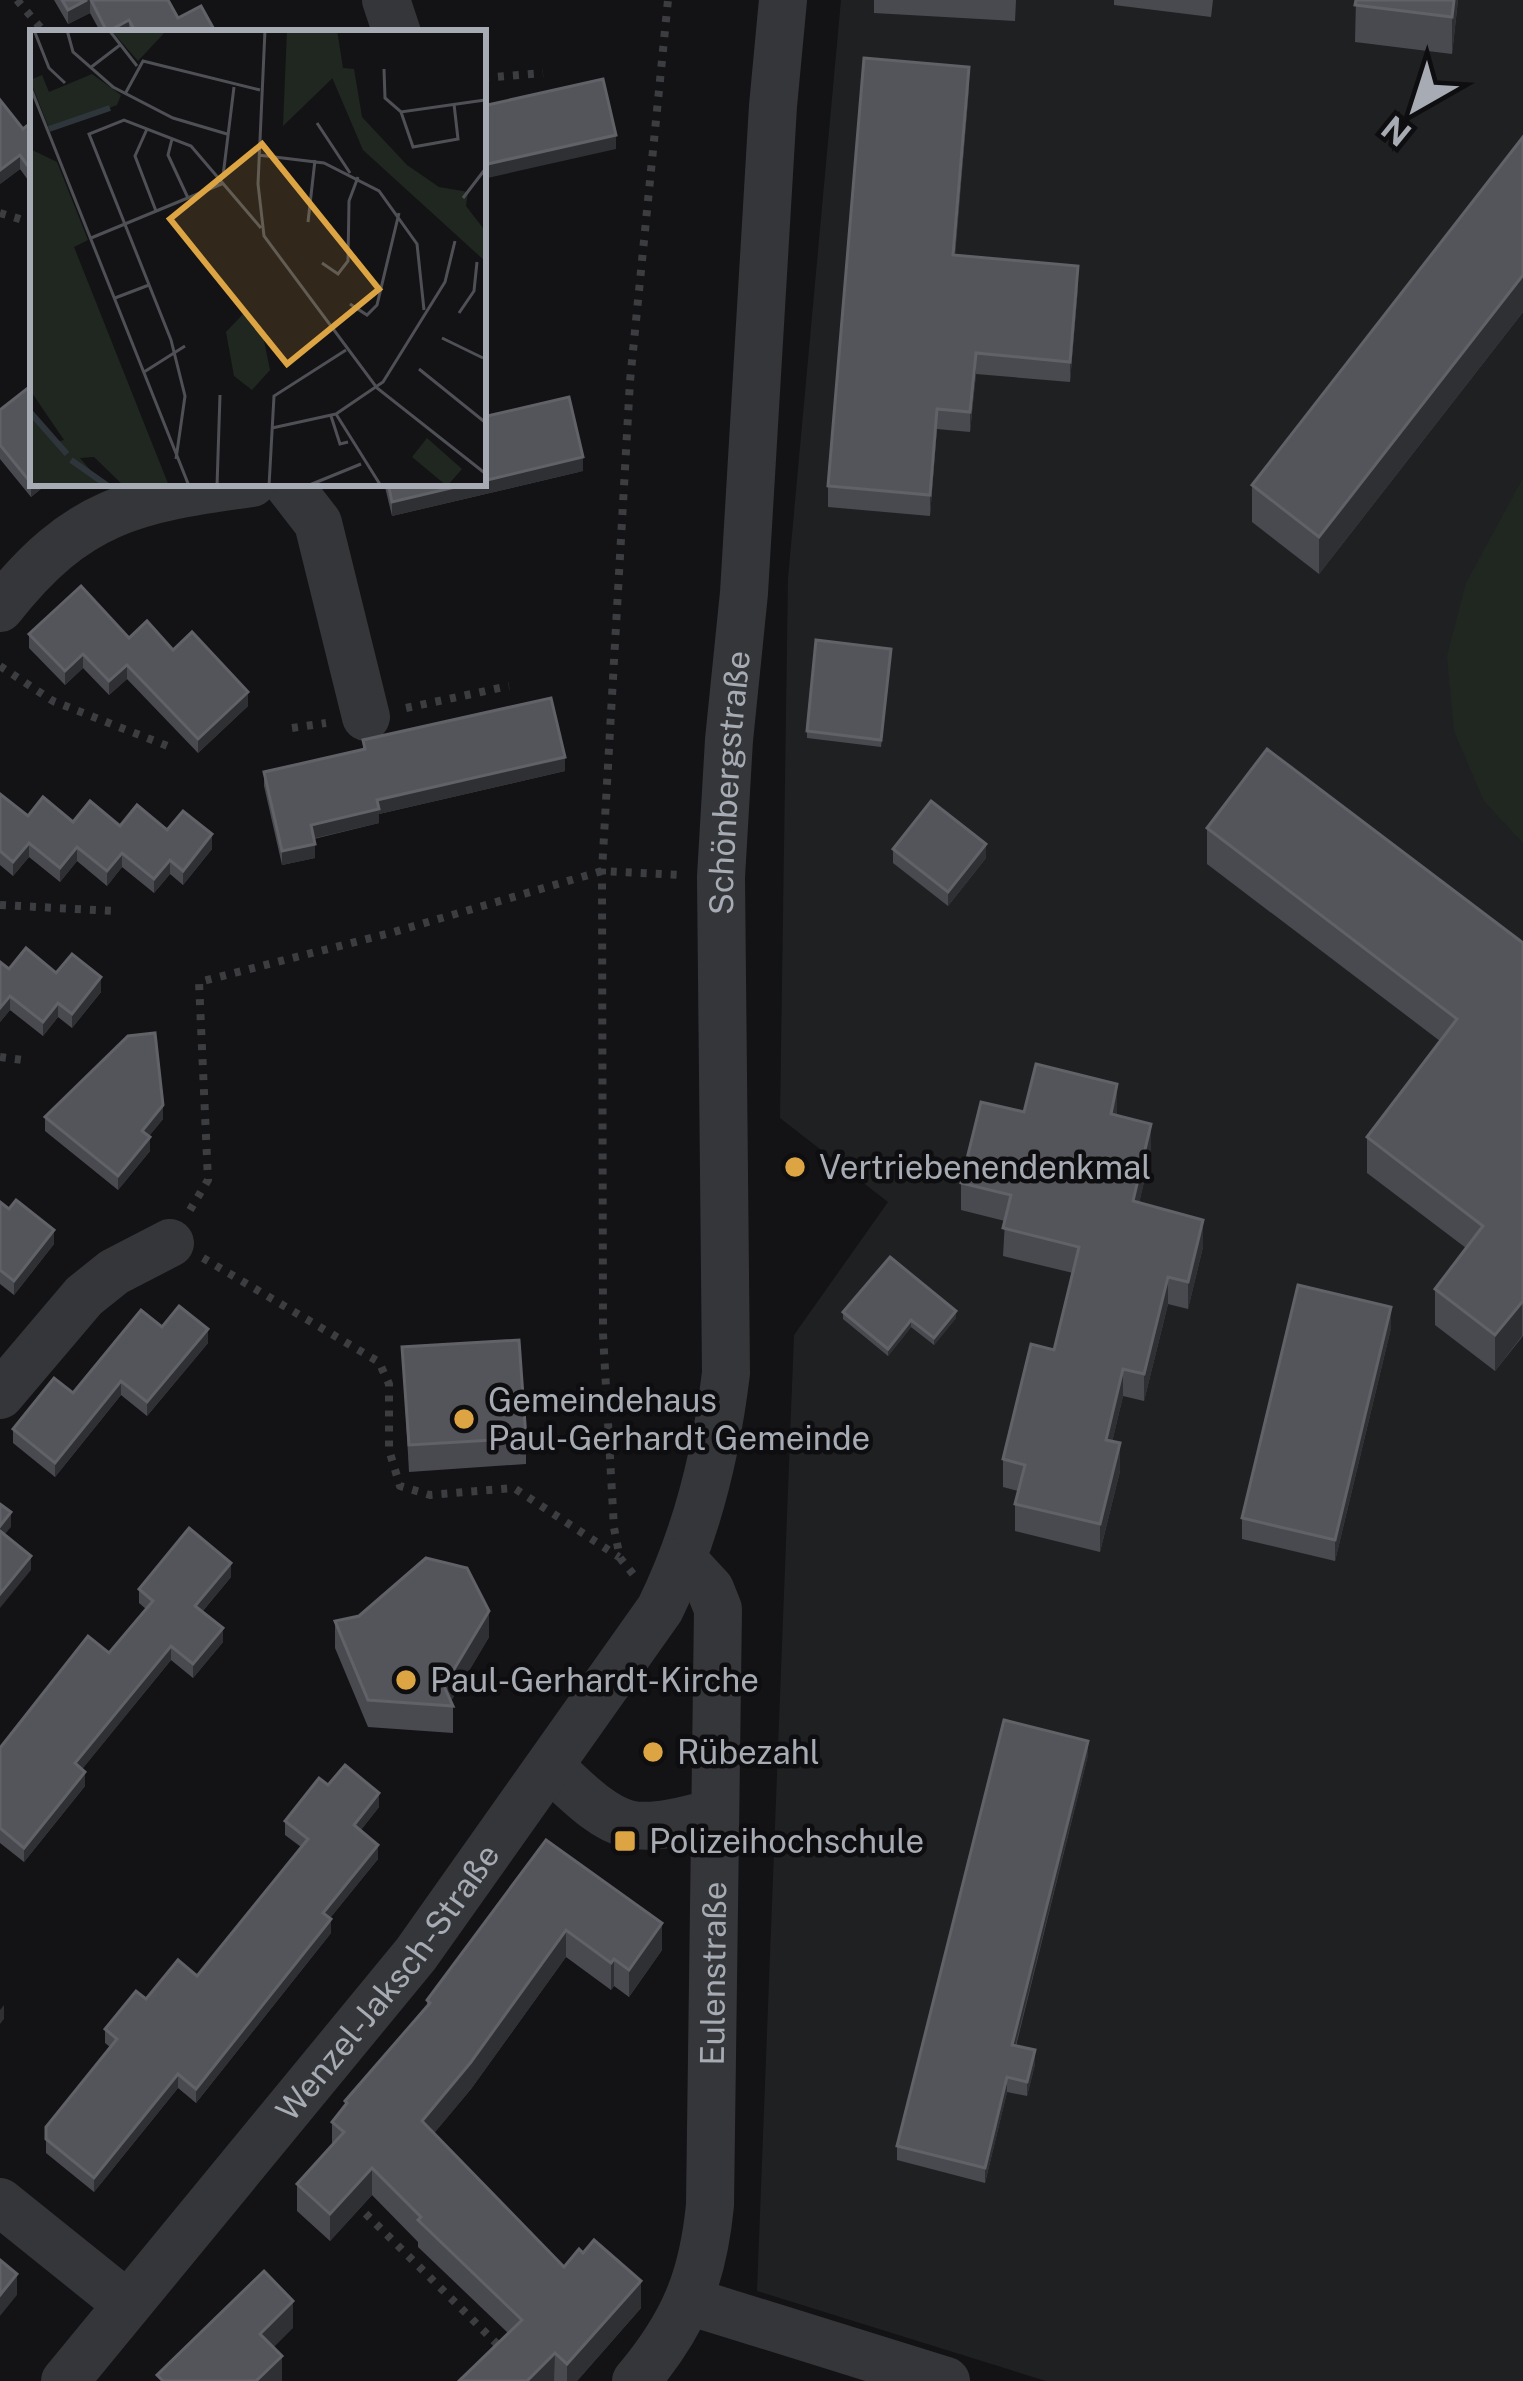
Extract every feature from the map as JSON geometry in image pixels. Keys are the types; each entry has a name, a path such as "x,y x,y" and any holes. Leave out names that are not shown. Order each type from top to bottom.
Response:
{"street":[{"path":"386,0 396,30"},
{"name":"Schönbergstraße","path":"684,1561 717,1448 727,1373 721,878 783,0"},
{"path":"0,608 53,550 80,529 119,510 180,493 230,486"},
{"path":"289,486 318,523 366,717"},
{"path":"0,1396 84,1296 114,1273 170,1243"},
{"name":"Wenzel-Jaksch-Straße","path":"64,2381 367,2018 660,1609 684,1561"},
{"name":"Eulenstraße","path":"637,2381 670,2342 689,2301 705,2257 710,2205 718,1610 710,1589 684,1561"},
{"path":"550,1767 587,1801 627,1824 679,1822 713,1813"},
{"path":"0,2202 127,2304"},
{"path":"689,2301 946,2381"}],"path":[{"path":"17,0 42,30"},
{"path":"620,1558 614,1528 603,1334 602,872 630,381 668,0"},
{"path":"486,78 543,73"},
{"path":"0,213 30,222"},
{"path":"0,666 53,700 170,747"},
{"path":"660,1609 620,1558 514,1488 430,1495 400,1486 389,1450 388,1384 379,1362 228,1270 170,1243 208,1180 200,982 602,872 721,878"},
{"path":"0,904 114,910"},
{"path":"0,1058 22,1060"},
{"path":"354,2202 510,2358"},
{"path":"499,2346 512,2330"}],"shaded area":[{"path":"841,0 1523,0 1523,2381 1046,2381 757,2291 794,1335 888,1202 780,1118 788,578"},
{"path":"1523,478 1523,843 1484,801 1454,731 1447,656 1466,583"}],"building":[{"path":"62,0 87,0 68,10"},
{"path":"91,0 168,0 178,18 201,6 214,30 134,30 129,20 106,30"},
{"path":"1356,0 1454,0 1452,17 1355,5"},
{"path":"864,58 969,67 953,255 1078,266 1070,362 976,353 970,412 937,409 930,495 828,486"},
{"path":"603,79 616,135 486,164 486,105"},
{"path":"0,100 23,129 30,123 30,169 20,155 0,170"},
{"path":"1523,137 1523,275 1319,537 1252,485"},
{"path":"30,386 30,482 0,445 0,410"},
{"path":"569,397 583,457 486,480 486,416"},
{"path":"389,486 459,486 392,502"},
{"path":"81,586 129,638 147,621 173,650 192,632 248,692 198,739 127,665 109,681 83,654 65,671 29,634"},
{"path":"816,640 891,649 881,740 807,731"},
{"path":"551,698 565,757 377,800 379,809 311,825 315,844 282,851 264,772 365,749 363,740"},
{"path":"1267,749 1523,943 1523,1301 1495,1335 1435,1289 1483,1226 1367,1137 1457,1019 1207,828"},
{"path":"0,794 28,816 43,797 73,822 90,801 120,826 137,805 167,830 183,811 212,834 183,871 170,860 154,879 122,853 107,871 77,847 60,868 29,843 13,862 0,851"},
{"path":"931,801 986,844 948,892 893,849"},
{"path":"26,948 56,973 72,954 101,977 72,1014 58,1003 43,1022 10,996 0,1008 0,962 9,969"},
{"path":"155,1033 163,1105 142,1131 150,1137 118,1176 45,1117 128,1036"},
{"path":"1036,1064 1117,1084 1111,1114 1151,1124 1133,1201 1203,1220 1188,1282 1168,1277 1144,1374 1123,1369 1106,1440 1120,1443 1100,1524 1015,1504 1025,1465 1003,1459 1031,1344 1054,1350 1079,1247 1003,1228 1011,1195 961,1183 981,1102 1024,1112"},
{"path":"16,1200 54,1230 14,1281 0,1270 0,1202 9,1209"},
{"path":"890,1257 956,1311 934,1338 911,1320 888,1349 843,1312"},
{"path":"1298,1285 1391,1307 1335,1540 1242,1518"},
{"path":"179,1306 208,1329 147,1402 121,1381 55,1463 13,1429 54,1378 73,1393 141,1310 162,1327"},
{"name":"Gemeindehaus Paul-Gerhardt Gemeinde","path":"519,1340 526,1438 409,1445 402,1347"},
{"path":"0,1504 11,1512 0,1526"},
{"path":"189,1528 231,1563 195,1606 223,1628 193,1664 171,1646 75,1763 85,1772 24,1848 0,1828 0,1748 88,1636 109,1653 153,1601 139,1589"},
{"path":"0,1531 31,1556 0,1594"},
{"name":"Paul-Gerhardt-Kirche","path":"426,1558 467,1568 489,1611 444,1686 453,1706 368,1700 335,1621 359,1616"},
{"path":"1004,1720 1088,1741 1012,2045 1035,2050 1027,2082 1007,2077 985,2168 897,2146"},
{"path":"345,1765 379,1793 354,1825 378,1845 323,1913 331,1919 196,2089 178,2074 94,2178 46,2139 46,2127 117,2039 105,2029 136,1991 146,1999 178,1960 197,1976 308,1839 285,1821 319,1778 328,1785"},
{"path":"546,1840 662,1923 629,1970 614,1959 611,1963 566,1930 471,2062 422,2121 564,2267 594,2240 641,2281 567,2364 555,2353 527,2381 459,2381 522,2320 418,2220 421,2217 372,2168 330,2214 297,2184 344,2132 332,2122 345,2101 430,2003 427,2000"},
{"path":"0,2260 17,2274 0,2295"},
{"path":"264,2271 293,2301 260,2334 282,2356 256,2381 163,2381 157,2375"}],"place":[{"name":"Vertriebenendenkmal","path":"795,1167"},
{"name":"Gemeindehaus Paul-Gerhardt Gemeinde","path":"464,1419"},
{"name":"Paul-Gerhardt-Kirche","path":"406,1680"},
{"name":"Rübezahl","path":"653,1752"},
{"name":"Polizeihochschule","path":"625,1841"}]}
